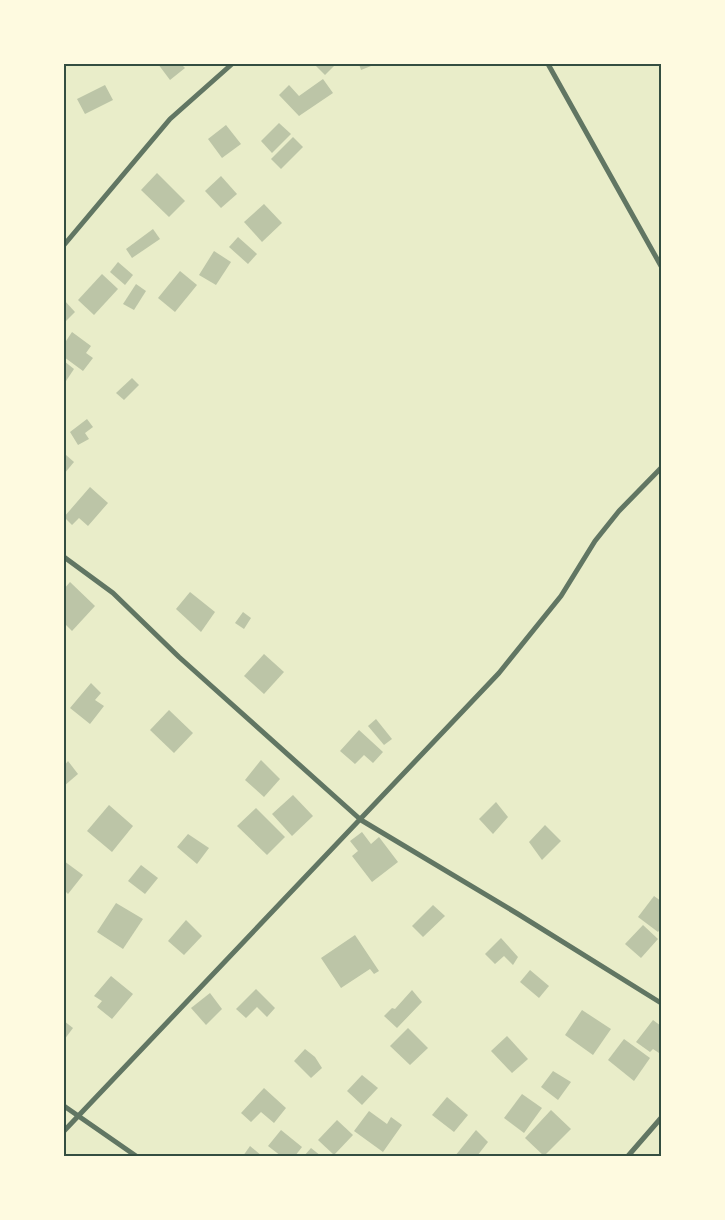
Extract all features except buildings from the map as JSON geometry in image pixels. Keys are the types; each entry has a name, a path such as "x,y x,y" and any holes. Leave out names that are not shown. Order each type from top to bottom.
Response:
{"street":[{"path":"64,245 170,119 232,64"},
{"path":"548,64 661,266"},
{"path":"64,1131 499,673 561,596 595,541 619,511 661,468"},
{"path":"64,557 113,593 180,657 361,820 518,914 661,1003"},
{"path":"64,1106 136,1156"},
{"path":"628,1156 661,1118"}]}
